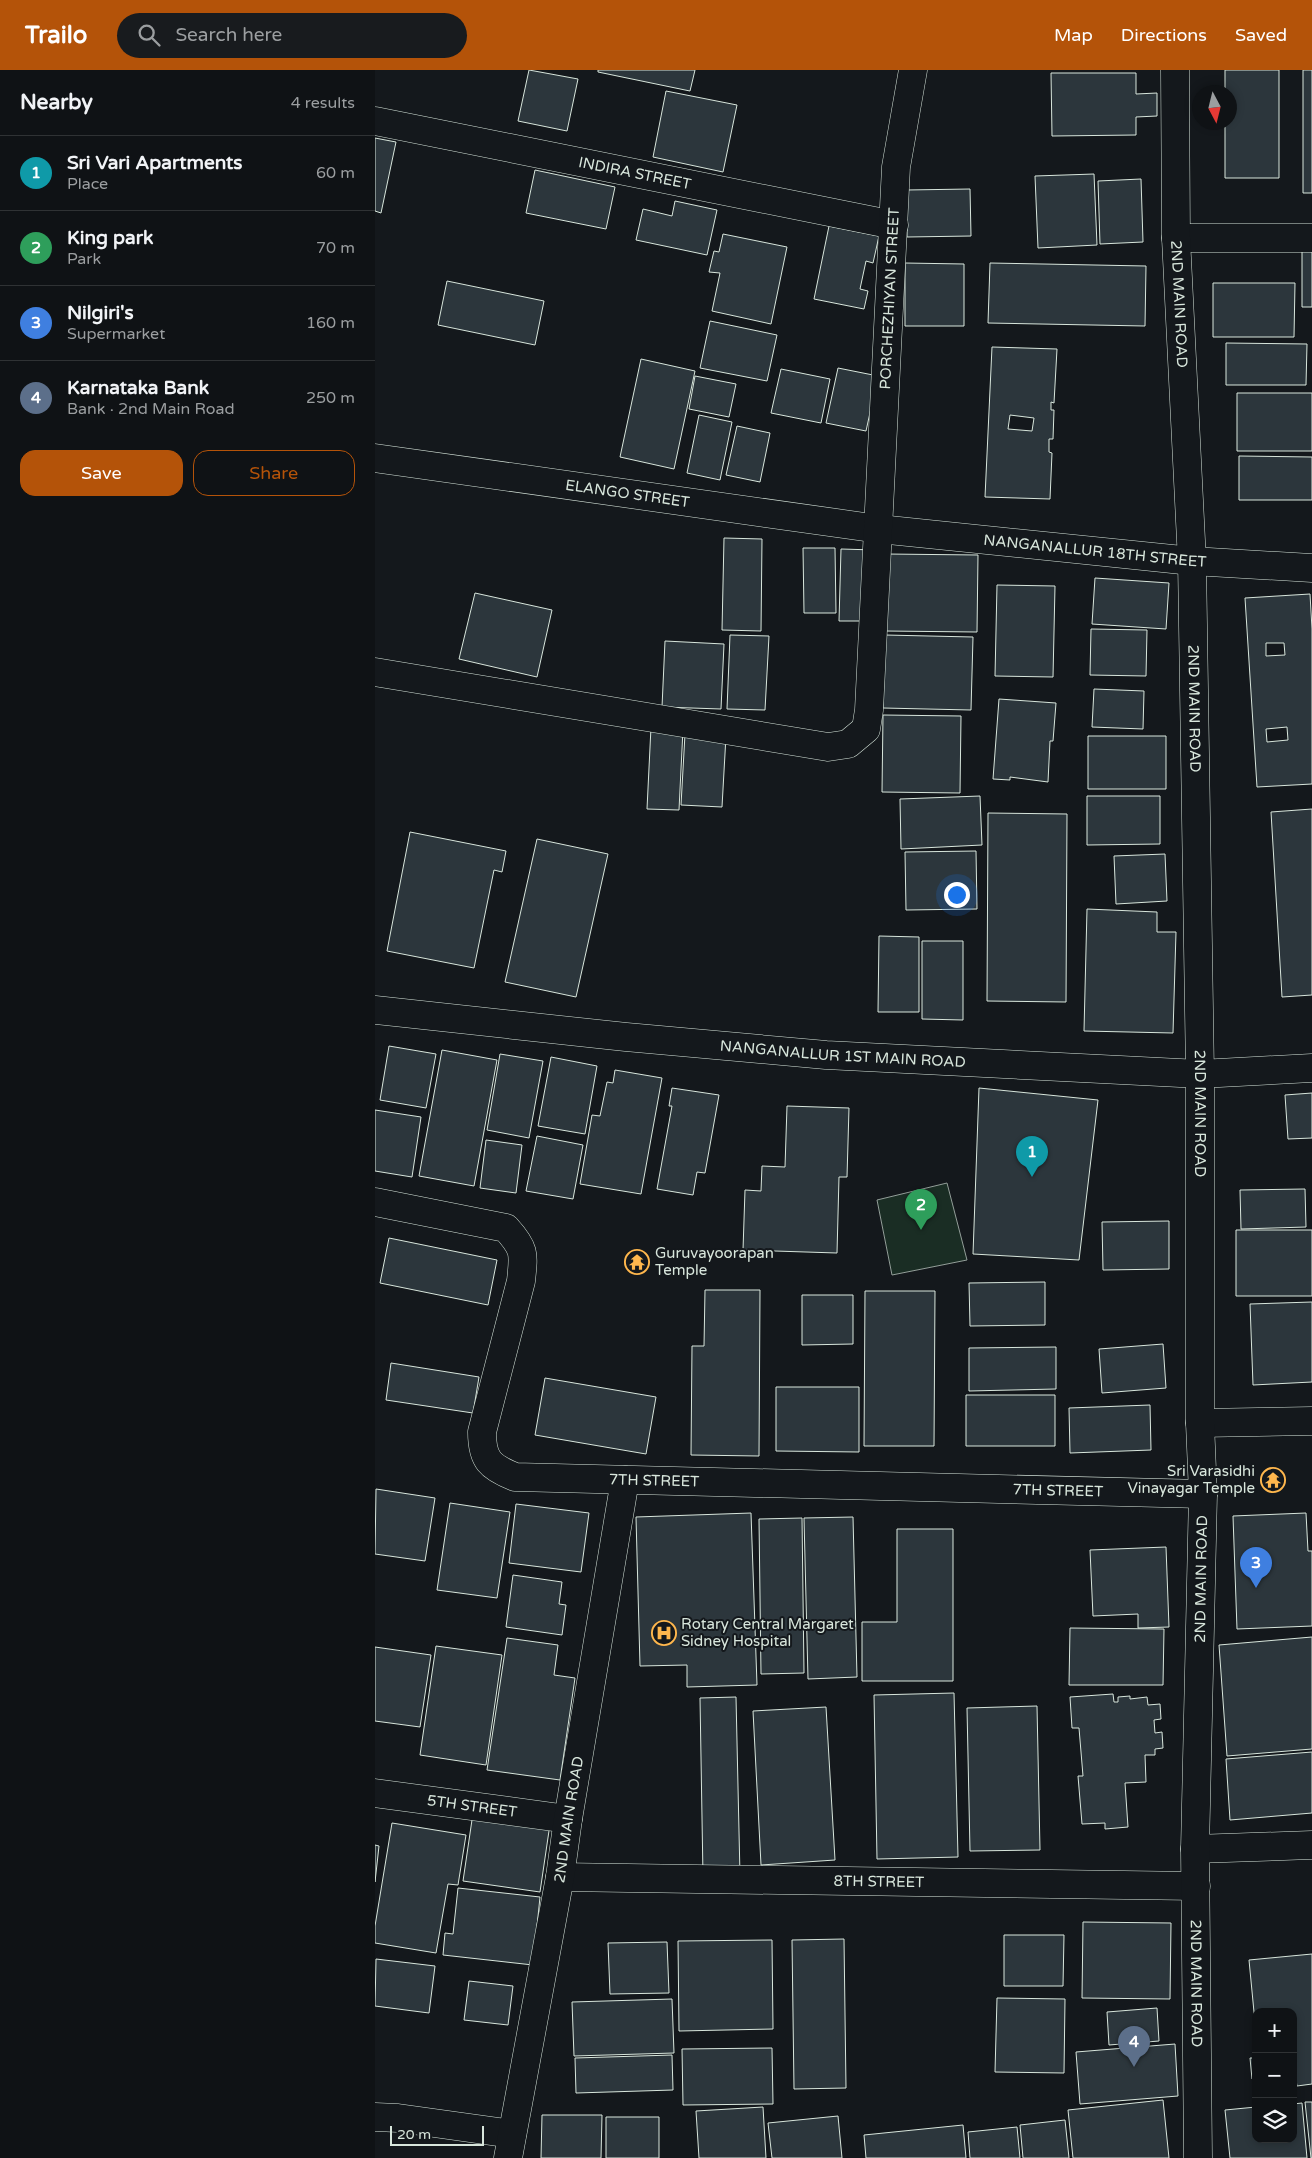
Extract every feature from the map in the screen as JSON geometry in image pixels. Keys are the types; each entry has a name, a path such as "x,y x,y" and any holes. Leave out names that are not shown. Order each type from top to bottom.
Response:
{"street":[{"name":"PORCHEZHIYAN STREET","path":"375,672 828,747 848,744 866,729 869,710 879,529 897,167 913,70"},
{"name":"2ND MAIN ROAD","path":"1175,70 1175,238 1192,561 1200,1074 1200,1423 1203,1494 1195,1850 1198,2158"},
{"name":"INDIRA STREET","path":"375,121 894,225"},
{"path":"1175,238 1312,238"},
{"name":"ELANGO STREET","path":"375,458 879,529"},
{"name":"NANGANALLUR 18TH STREET","path":"879,529 1192,561 1312,568"},
{"name":"NANGANALLUR 1ST MAIN ROAD","path":"375,1010 626,1037 826,1055 1200,1074 1312,1068"},
{"name":"7TH STREET","path":"375,1202 507,1228 520,1243 523,1260 521,1281 482,1432 484,1455 496,1470 515,1477 1203,1494"},
{"path":"1200,1423 1312,1421"},
{"name":"2ND MAIN ROAD","path":"510,2146 560,1877 625,1480"},
{"name":"5TH STREET","path":"375,1793 568,1820"},
{"path":"1195,1850 1312,1845"},
{"name":"8TH STREET","path":"560,1877 1196,1886"},
{"path":"375,2117 398,2118 510,2146"}],"green space":[{"path":"947,1183 967,1260 892,1275 877,1200"}],"building":[{"path":"529,70 578,79 567,131 518,121"},
{"path":"598,70 695,70 690,91 598,72"},
{"path":"1225,70 1279,70 1279,178 1225,178 1225,130 1237,130 1237,85 1225,85"},
{"path":"1303,70 1312,70 1312,193 1303,193"},
{"path":"1051,73 1136,73 1136,94 1157,93 1157,116 1136,117 1136,135 1052,136"},
{"path":"666,91 737,105 723,172 653,157"},
{"path":"375,138 396,142 381,213 375,211"},
{"path":"535,170 615,187 606,229 526,213"},
{"path":"1094,174 1097,245 1038,248 1035,176"},
{"path":"1141,179 1143,242 1100,244 1098,181"},
{"path":"970,189 971,236 907,237 906,190"},
{"path":"675,201 717,210 707,255 636,240 643,209 672,216"},
{"path":"829,226 879,236 873,263 866,261 860,289 868,291 864,309 814,299"},
{"path":"723,234 787,247 771,324 712,311 720,273 709,272 714,251 719,252"},
{"path":"1302,251 1312,251 1312,307 1302,307"},
{"path":"905,263 964,264 964,326 905,326"},
{"path":"990,263 1146,266 1145,326 988,323"},
{"path":"447,281 544,301 535,345 438,325"},
{"path":"1213,283 1295,283 1294,337 1213,337"},
{"path":"710,321 777,335 767,381 700,368"},
{"path":"1226,343 1307,344 1306,385 1226,385"},
{"path":"992,347 1057,349 1054,403 1051,402 1051,410 1054,410 1053,439 1049,439 1049,452 1052,453 1050,499 985,497","holes":["1010,415 1034,418 1032,431 1008,429"]},
{"path":"641,359 695,371 674,469 620,457"},
{"path":"838,368 878,376 866,431 826,423"},
{"path":"781,369 830,379 821,423 771,413"},
{"path":"695,376 736,384 729,417 689,409"},
{"path":"1237,393 1312,393 1312,451 1237,451"},
{"path":"699,415 732,422 720,480 687,473"},
{"path":"737,426 770,433 760,482 726,475"},
{"path":"1239,456 1312,457 1312,500 1239,500"},
{"path":"724,538 762,539 761,631 722,630"},
{"path":"803,548 835,548 836,613 804,613"},
{"path":"841,549 875,550 873,621 839,621"},
{"path":"886,554 978,555 977,632 885,631"},
{"path":"1095,578 1169,583 1166,629 1092,624"},
{"path":"997,585 1055,586 1053,677 995,676"},
{"path":"475,593 552,610 537,677 459,659"},
{"path":"1310,594 1312,629 1312,784 1257,787 1245,598","holes":["1266,643 1284,643 1285,655 1266,656","1287,727 1288,740 1267,742 1266,729"]},
{"path":"1091,629 1147,630 1146,676 1090,675"},
{"path":"730,635 769,636 765,710 727,709"},
{"path":"885,635 973,637 971,710 883,708"},
{"path":"665,641 724,644 721,709 662,707"},
{"path":"1094,689 1144,691 1143,729 1092,727"},
{"path":"999,699 1056,703 1053,741 1050,741 1048,782 1010,777 1010,780 993,779"},
{"path":"883,715 961,716 960,793 882,792"},
{"path":"651,727 683,729 679,810 647,809"},
{"path":"685,734 726,736 722,807 681,805"},
{"path":"1088,736 1166,736 1166,789 1088,789"},
{"path":"980,796 982,845 901,849 900,799"},
{"path":"1087,796 1160,796 1160,844 1087,845"},
{"path":"1312,809 1312,995 1282,997 1271,812"},
{"path":"988,813 1067,814 1066,1002 987,1001"},
{"path":"410,832 506,851 502,872 494,870 474,968 387,951"},
{"path":"537,839 608,854 576,997 505,982"},
{"path":"976,851 977,909 906,910 905,852"},
{"path":"1165,854 1167,901 1116,904 1114,856"},
{"path":"1087,909 1157,912 1157,932 1176,932 1173,1033 1084,1031"},
{"path":"879,936 919,937 919,1012 878,1012"},
{"path":"922,941 963,941 963,1020 922,1019"},
{"path":"389,1046 436,1054 426,1108 380,1100"},
{"path":"442,1050 497,1060 474,1186 419,1176"},
{"path":"500,1054 543,1061 529,1138 487,1130"},
{"path":"551,1057 597,1066 585,1134 538,1126"},
{"path":"615,1070 662,1078 641,1194 580,1184 592,1115 600,1116 607,1082 613,1083"},
{"path":"672,1088 719,1095 705,1173 697,1172 693,1195 657,1189 672,1106 669,1106"},
{"path":"979,1088 1098,1100 1079,1260 973,1254"},
{"path":"1312,1093 1312,1138 1288,1139 1285,1095"},
{"path":"787,1106 849,1108 847,1177 839,1177 837,1253 743,1250 745,1190 761,1191 762,1166 785,1167"},
{"path":"375,1110 421,1117 412,1177 375,1171"},
{"path":"537,1136 583,1145 573,1199 526,1191"},
{"path":"486,1140 522,1145 516,1193 480,1188"},
{"path":"1305,1189 1306,1227 1241,1229 1240,1190"},
{"path":"1169,1221 1169,1269 1103,1270 1102,1222"},
{"path":"1236,1230 1312,1230 1312,1296 1236,1296"},
{"path":"389,1238 497,1260 488,1305 380,1283"},
{"path":"1045,1282 1045,1325 970,1326 969,1283"},
{"path":"705,1290 760,1290 759,1456 691,1455 692,1346 704,1346"},
{"path":"865,1291 935,1291 934,1446 864,1446"},
{"path":"802,1295 853,1295 853,1344 802,1345"},
{"path":"1312,1302 1312,1382 1253,1385 1250,1304"},
{"path":"1163,1344 1166,1388 1102,1393 1099,1349"},
{"path":"1056,1347 1056,1389 969,1391 969,1348"},
{"path":"391,1363 479,1377 473,1413 386,1400"},
{"path":"545,1378 656,1397 646,1454 535,1435"},
{"path":"776,1387 859,1387 859,1452 776,1451"},
{"path":"966,1395 1055,1395 1055,1446 966,1446"},
{"path":"1150,1405 1151,1450 1070,1453 1069,1408"},
{"path":"376,1489 435,1498 425,1561 375,1554"},
{"path":"450,1503 510,1512 497,1598 437,1590"},
{"path":"516,1504 589,1513 581,1572 509,1563"},
{"path":"751,1513 757,1685 687,1687 687,1665 640,1666 636,1517"},
{"path":"1306,1513 1308,1551 1312,1551 1312,1626 1237,1629 1233,1516"},
{"path":"853,1517 857,1677 808,1679 804,1518"},
{"path":"802,1518 804,1673 761,1674 759,1519"},
{"path":"897,1529 953,1529 953,1681 862,1681 862,1622 897,1622"},
{"path":"1166,1547 1169,1627 1138,1628 1138,1614 1093,1616 1090,1550"},
{"path":"513,1575 562,1582 559,1604 566,1605 562,1635 506,1627"},
{"path":"1070,1628 1164,1629 1163,1685 1069,1685"},
{"path":"1312,1637 1312,1749 1227,1756 1219,1645"},
{"path":"507,1638 558,1645 554,1675 575,1678 560,1780 487,1770"},
{"path":"436,1646 502,1655 486,1765 420,1755"},
{"path":"375,1647 431,1655 420,1727 375,1721"},
{"path":"954,1693 958,1857 877,1859 874,1695"},
{"path":"1113,1694 1114,1702 1118,1702 1118,1697 1130,1696 1130,1699 1147,1697 1148,1705 1160,1704 1161,1719 1154,1720 1155,1733 1162,1732 1163,1748 1155,1749 1155,1755 1145,1755 1146,1782 1125,1783 1128,1827 1105,1829 1105,1823 1082,1824 1078,1776 1083,1776 1079,1728 1072,1728 1070,1697"},
{"path":"736,1697 740,1876 703,1877 700,1698"},
{"path":"1037,1706 1040,1850 970,1851 967,1708"},
{"path":"826,1707 835,1860 761,1865 753,1711"},
{"path":"1312,1752 1312,1813 1230,1820 1226,1759"},
{"path":"473,1813 550,1824 540,1892 463,1881"},
{"path":"392,1823 466,1835 458,1885 448,1884 436,1953 375,1943 375,1926"},
{"path":"375,1845 379,1846 375,1882"},
{"path":"458,1888 540,1897 533,1965 443,1955 445,1933 453,1934"},
{"path":"1083,1922 1171,1923 1170,1999 1082,1998"},
{"path":"1004,1935 1064,1935 1063,1986 1004,1986"},
{"path":"844,1939 846,2088 794,2089 792,1940"},
{"path":"772,1940 773,2029 679,2031 678,1941"},
{"path":"667,1942 669,1993 610,1994 608,1943"},
{"path":"1312,1954 1312,2084 1297,2086 1297,2008 1254,2008 1249,1960"},
{"path":"376,1959 435,1966 429,2013 375,2006"},
{"path":"469,1981 513,1986 508,2025 464,2020"},
{"path":"997,1998 1065,1999 1064,2073 995,2072"},
{"path":"672,1999 674,2053 574,2056 572,2002"},
{"path":"1157,2008 1159,2041 1109,2045 1107,2012"},
{"path":"1175,2044 1178,2096 1080,2104 1076,2052"},
{"path":"772,2048 773,2104 683,2105 682,2049"},
{"path":"672,2055 673,2090 576,2093 575,2058"},
{"path":"1250,2058 1252,2058 1252,2079"},
{"path":"1163,2100 1169,2158 1073,2158 1068,2110"},
{"path":"1305,2102 1312,2102 1312,2158 1311,2158"},
{"path":"1302,2103 1307,2158 1230,2158 1225,2110 1252,2107 1252,2143 1297,2143 1297,2104"},
{"path":"763,2107 766,2158 699,2158 696,2111"},
{"path":"542,2115 602,2115 601,2158 541,2158"},
{"path":"838,2116 842,2158 772,2158 768,2123"},
{"path":"606,2117 659,2117 659,2158 606,2158"},
{"path":"1065,2120 1069,2158 1023,2158 1020,2125"},
{"path":"963,2125 966,2158 866,2158 864,2135"},
{"path":"1017,2127 1020,2158 970,2158 968,2132"}],"place":[{"name":"Sri Vari Apartments","path":"1032,1177"},
{"name":"King park","path":"921,1230"},
{"name":"Guruvayoorapan Temple","path":"637,1262"},
{"name":"Sri Varasidhi Vinayagar Temple","path":"1273,1480"},
{"name":"Nilgiri's","path":"1256,1588"},
{"name":"Rotary Central Margaret Sidney Hospital","path":"664,1633"},
{"name":"Karnataka Bank","path":"1134,2067"}]}
